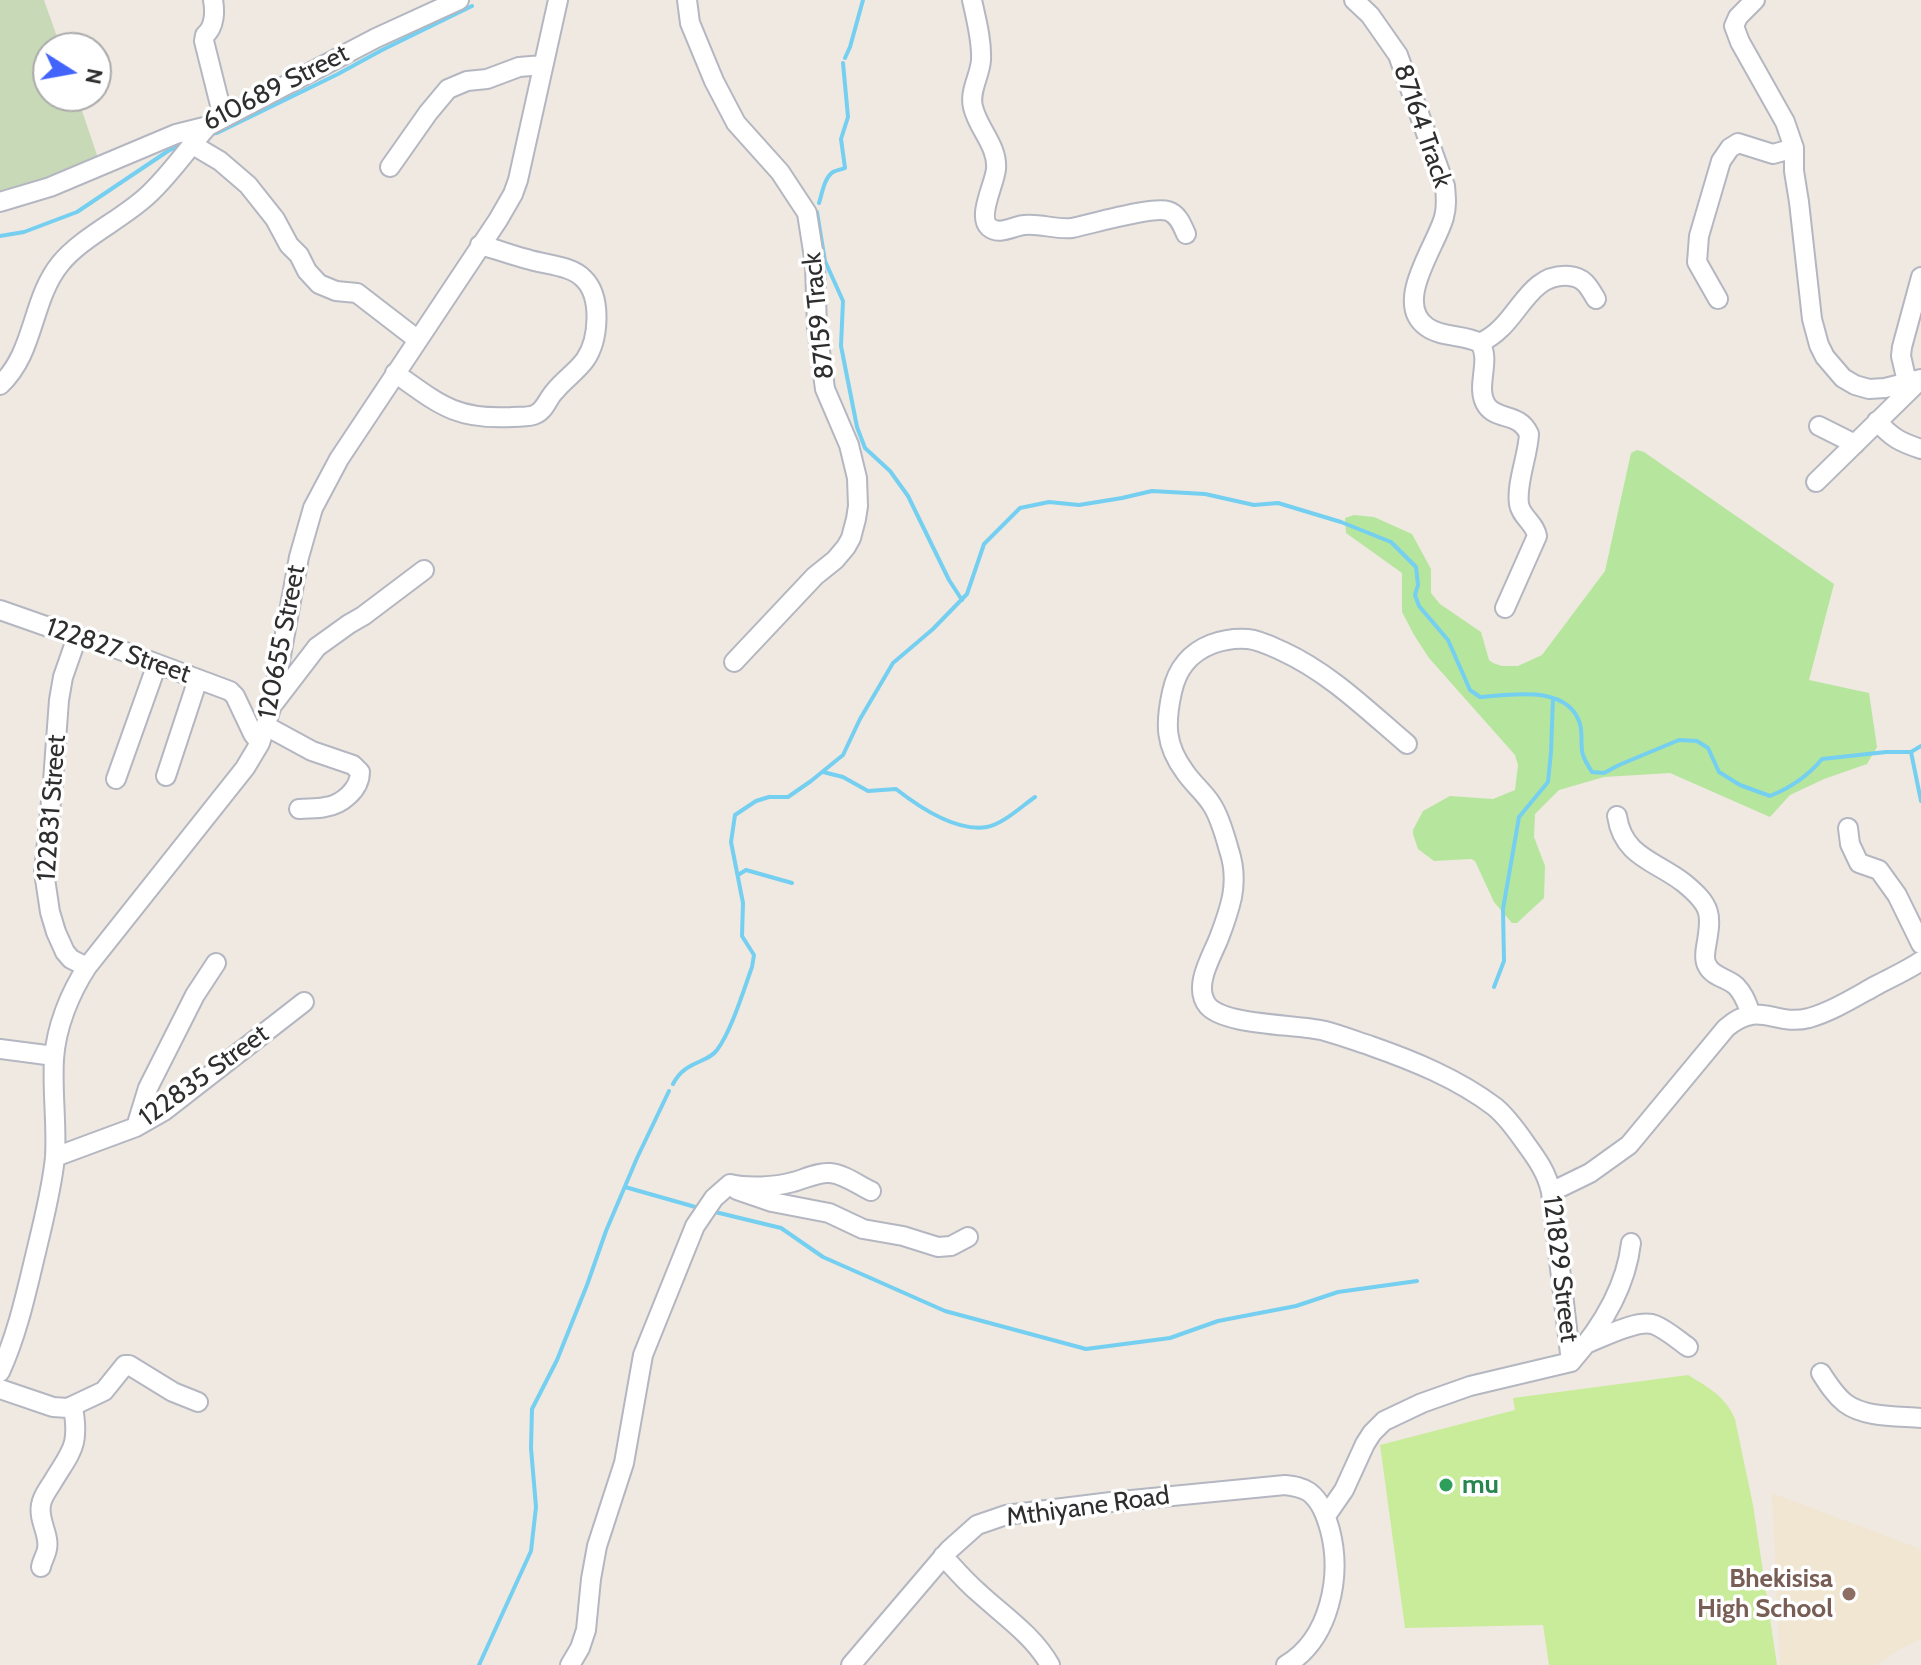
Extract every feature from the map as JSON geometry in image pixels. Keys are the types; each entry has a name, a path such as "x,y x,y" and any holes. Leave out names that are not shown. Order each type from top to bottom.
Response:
{"street":[{"path":"0,385 19,359 43,291 61,263 147,196 215,121 204,41 212,23 213,0"},
{"name":"610689 Street","path":"0,202 50,187 176,134 215,121 376,38 459,0"},
{"name":"120655 Street","path":"0,1372 32,1269 52,1181 55,1157 54,1056 56,1039 72,995 87,967 245,768 263,734 272,705 299,557 313,508 339,459 513,194 558,0"},
{"name":"87159 Track","path":"687,0 690,23 714,81 736,123 780,172 807,213 815,264 817,328 825,389 849,445 857,478 856,519 846,547 734,662"},
{"path":"972,0 981,58 971,101 996,160 985,210 987,225 1000,231 1029,225 1067,228 1163,209 1176,216 1186,234"},
{"name":"87164 Track","path":"1354,0 1370,15 1398,55 1445,186 1444,219 1418,279 1414,293 1415,310 1422,323 1429,328 1480,343"},
{"path":"1755,0 1738,17 1734,26 1736,35 1785,122 1794,148 1794,171 1812,319 1819,345 1843,378 1855,385 1869,389 1885,388 1916,380"},
{"path":"390,167 448,89 519,67 543,65"},
{"path":"1718,299 1697,262 1699,236 1721,161 1738,143 1773,154 1794,148"},
{"path":"193,145 220,161 248,185 319,284 336,291 357,293 418,340"},
{"path":"395,373 438,403 459,412 491,418 532,416 541,411 553,393 585,360 595,332 597,313 596,301 585,279 572,271 480,245"},
{"path":"1505,608 1537,536 1534,525 1523,514 1519,502 1529,434 1516,419 1487,406 1483,392 1485,352 1480,343 1504,326 1541,283 1553,277 1579,277 1596,299"},
{"path":"1916,380 1902,364 1902,347 1921,277"},
{"path":"1816,482 1916,380"},
{"path":"1877,421 1890,435 1921,449"},
{"path":"1819,426 1855,444"},
{"path":"272,705 317,647 424,570"},
{"name":"122827 Street","path":"0,610 104,644 230,691 253,734 263,734"},
{"name":"122831 Street","path":"77,637 63,677 59,700 44,872 50,912 65,952 71,959 87,967"},
{"name":"121829 Street","path":"1326,1516 1344,1490 1365,1444 1384,1421 1470,1386 1571,1362 1551,1192 1548,1178 1535,1156 1496,1109 1416,1062 1324,1030 1230,1018 1209,1008 1205,1001 1204,973 1232,898 1233,866 1229,847 1212,805 1173,753 1167,734 1171,693 1181,666 1193,654 1213,644 1246,638 1256,640 1302,660 1334,681 1407,744"},
{"path":"116,779 157,664"},
{"path":"166,776 198,679"},
{"path":"263,734 353,765 360,772 351,793 335,805 299,809"},
{"path":"1617,816 1624,839 1636,852 1683,883 1706,906 1710,912 1705,954 1707,966 1739,990 1751,1014"},
{"path":"1848,828 1850,844 1859,863 1879,870 1897,895 1921,944"},
{"path":"136,1127 148,1088 195,995 216,963"},
{"path":"1551,1192 1590,1173 1629,1145 1734,1021 1751,1014 1792,1020 1810,1017 1920,964"},
{"name":"122835 Street","path":"55,1157 136,1127 164,1111 304,1002"},
{"path":"0,1049 54,1056"},
{"path":"570,1665 586,1630 597,1546 624,1463 643,1355 695,1226 714,1198 730,1184 744,1188 778,1186 829,1173 871,1191"},
{"path":"727,1186 772,1202 829,1213 863,1229 903,1236 938,1247 951,1246 968,1237"},
{"path":"1571,1362 1588,1343 1619,1287 1629,1262 1631,1243"},
{"path":"1588,1343 1646,1323 1655,1325 1688,1347"},
{"path":"0,1389 64,1409 104,1391 125,1365 198,1402"},
{"path":"1821,1373 1837,1396 1853,1408 1875,1414 1921,1418"},
{"path":"41,1567 47,1549 40,1509 43,1496 75,1442 73,1407"},
{"name":"Mthiyane Road","path":"851,1665 959,1540 977,1525 1006,1515 1285,1485 1306,1490 1326,1516"},
{"path":"1286,1665 1296,1659 1314,1638 1326,1613 1334,1565 1326,1516"},
{"path":"943,1556 976,1591 1023,1631 1042,1651 1050,1665"}],"shaded area":[{"name":"Bhekisisa High School","path":"1772,1493 1921,1549 1921,1639 1876,1665 1780,1665"}],"green space":[{"path":"0,0 44,0 55,32 32,32 32,112 82,112 98,158 57,177 0,195"},
{"path":"1637,450 1834,584 1809,680 1869,693 1877,747 1867,764 1790,795 1770,817 1670,773 1604,777 1559,790 1535,814 1534,837 1545,866 1544,898 1517,923 1512,923 1494,902 1475,861 1434,861 1418,849 1413,830 1423,811 1450,796 1493,799 1515,790 1518,765 1515,755 1429,658 1414,635 1402,612 1402,573 1346,533 1345,518 1354,515 1374,517 1412,534 1431,569 1431,593 1440,604 1481,632 1489,660 1502,666 1518,666 1542,655 1605,571 1631,453"},
{"path":"1688,1375 1721,1399 1735,1419 1753,1505 1777,1665 1549,1665 1543,1625 1405,1628 1380,1445 1515,1410 1513,1398"}],"waterway":[{"path":"845,58 863,0"},
{"path":"209,134 217,133 472,6"},
{"path":"819,203 830,175 845,168 841,139 848,117 843,63"},
{"path":"0,236 24,232 77,212 182,144"},
{"path":"817,212 825,261 843,301 841,346 857,427 865,448 890,471 908,496 962,600"},
{"path":"673,1084 690,1066 717,1050 732,1022 752,967 754,955 742,936 743,903 731,842 735,815 756,801 788,797 843,755 893,663 933,629 967,594 984,544 1020,508 1049,502 1079,505 1152,491 1205,494 1254,505 1278,503 1341,522 1391,542 1416,567 1418,585 1415,595 1419,606 1448,640 1470,690 1480,697 1537,695 1564,703 1574,711 1580,724 1583,755 1592,772 1604,773 1679,740 1697,741 1708,748 1719,772 1740,785 1770,796 1798,781 1822,759 1911,752 1921,746"},
{"path":"1494,987 1504,961 1503,909 1519,817 1548,782 1553,698"},
{"path":"1911,752 1921,801"},
{"path":"823,772 843,777 868,791 896,789 939,817 975,828 999,822 1035,797"},
{"path":"738,875 746,870 792,883"},
{"path":"479,1665 531,1551 536,1507 531,1448 532,1409 557,1360 606,1231 669,1091"},
{"path":"625,1187 699,1208"},
{"path":"711,1211 781,1228 823,1257 945,1311 1086,1349 1170,1338 1218,1321 1296,1306 1338,1292 1417,1281"}],"place":[{"name":"mu","path":"1446,1485"},
{"name":"Bhekisisa High School","path":"1849,1594"}]}
